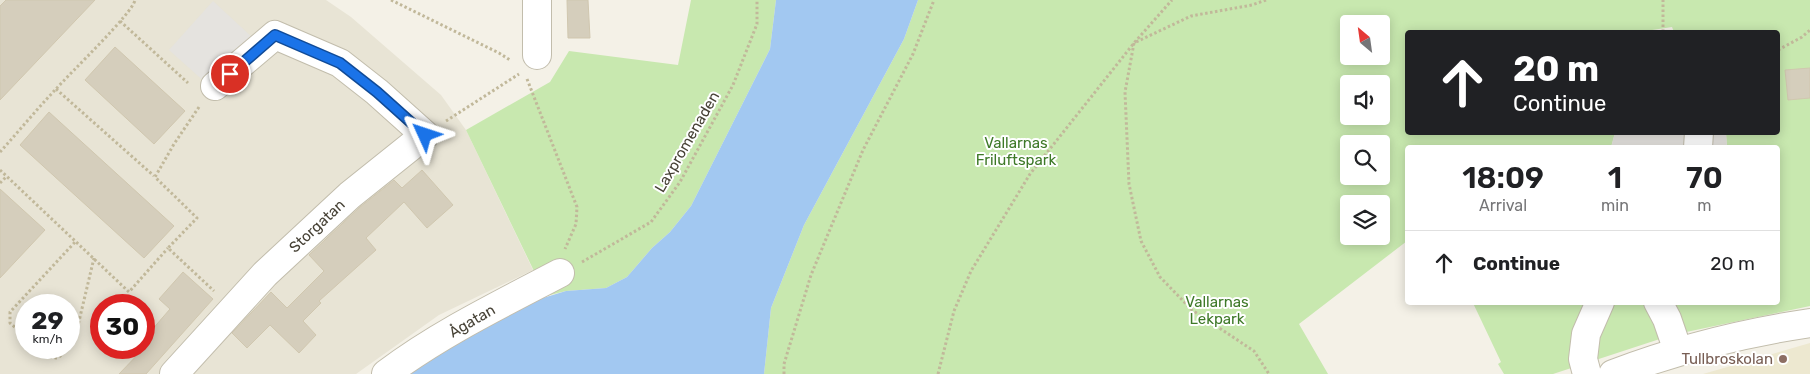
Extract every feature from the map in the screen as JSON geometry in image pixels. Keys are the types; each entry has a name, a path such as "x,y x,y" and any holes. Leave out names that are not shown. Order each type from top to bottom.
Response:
{"street":[{"path":"530,63 537,0"},
{"path":"209,92 275,35 340,63 377,92 425,135"},
{"name":"Storgatan","path":"174,374 265,274 350,195 425,135"},
{"name":"Ågatan","path":"386,374 478,316 560,273"},
{"path":"1587,374 1582,359 1586,334 1599,305"},
{"path":"1660,305 1667,319 1678,351"},
{"path":"1612,374 1678,351 1810,323"}],"path":[{"path":"0,152 120,21 135,4 135,0"},
{"path":"391,0 499,53 530,63"},
{"name":"Laxpromenaden","path":"560,273 591,258 651,222 680,182 733,85 757,24 757,0"},
{"path":"784,374 784,364 812,275 863,150 913,54 934,0"},
{"path":"938,374 954,311 971,271 1030,174 1134,43 1172,0"},
{"path":"1134,43 1191,16 1252,5 1266,0"},
{"path":"1663,0 1663,30"},
{"path":"120,21 209,92 154,177"},
{"path":"1780,49 1802,37 1810,30"},
{"path":"1134,43 1126,92 1129,184 1141,241 1160,277 1192,310 1254,350 1270,374"},
{"path":"425,135 530,63"},
{"path":"530,63 577,208 576,224 569,242 557,262 560,273"},
{"path":"0,170 130,292 197,218 56,89"},
{"path":"0,183 6,177"},
{"path":"27,294 76,241"},
{"path":"168,248 234,309"},
{"path":"80,320 94,258"},
{"path":"15,307 10,312 10,322 15,327"}],"shaded area":[{"path":"0,0 326,0 351,17 441,95 466,130 533,270 439,315 356,374 0,374"},
{"path":"213,1 254,39 207,84 169,50"},
{"path":"1614,135 1726,135 1727,145 1612,145"},
{"name":"Tullbroskolan","path":"1810,343 1810,374 1703,374"}],"green space":[{"path":"691,0 776,0 770,49 691,206 670,232 652,248 627,277 606,288 566,291 546,296 466,130 550,82 569,51 678,65"},
{"name":"Vallarnas Friluftspark","path":"918,0 1810,0 1810,306 1672,335 1553,374 1504,374 1498,364 1501,362 1474,305 1780,305 1780,145 1727,145 1726,135 1780,135 1780,30 1673,30 1672,27 1652,30 1405,30 1405,135 1614,135 1612,145 1405,145 1405,243 1299,324 1328,374 764,374 771,308 804,225 904,39"}],"water":[{"path":"776,0 918,0 904,39 804,225 771,308 764,374 411,374 448,344 520,305 566,291 606,288 627,277 652,248 670,232 691,206 770,49"}],"building":[{"path":"6,0 95,0 0,100 0,6"},
{"path":"567,0 588,0 590,38 568,38"},
{"path":"115,47 185,111 154,144 85,80"},
{"path":"1810,68 1810,98 1788,100 1785,70"},
{"path":"49,112 174,226 144,258 20,145"},
{"path":"422,170 453,205 427,228 404,202 366,238 376,250 319,301 321,303 303,321 316,335 299,353 270,325 247,348 232,333 271,292 287,308 324,271 309,255 360,207 394,180 402,188"},
{"path":"0,189 45,230 0,278"},
{"path":"183,272 213,299 146,374 119,374 133,359 155,359 155,326 170,309 159,299"}],"place":[{"name":"Tullbroskolan","path":"1783,359"}],"route":[{"path":"230,74 275,35 340,63 377,92 425,135"}],"park label":[{"name":"Vallarnas Lekpark","path":"1217,310"}]}
